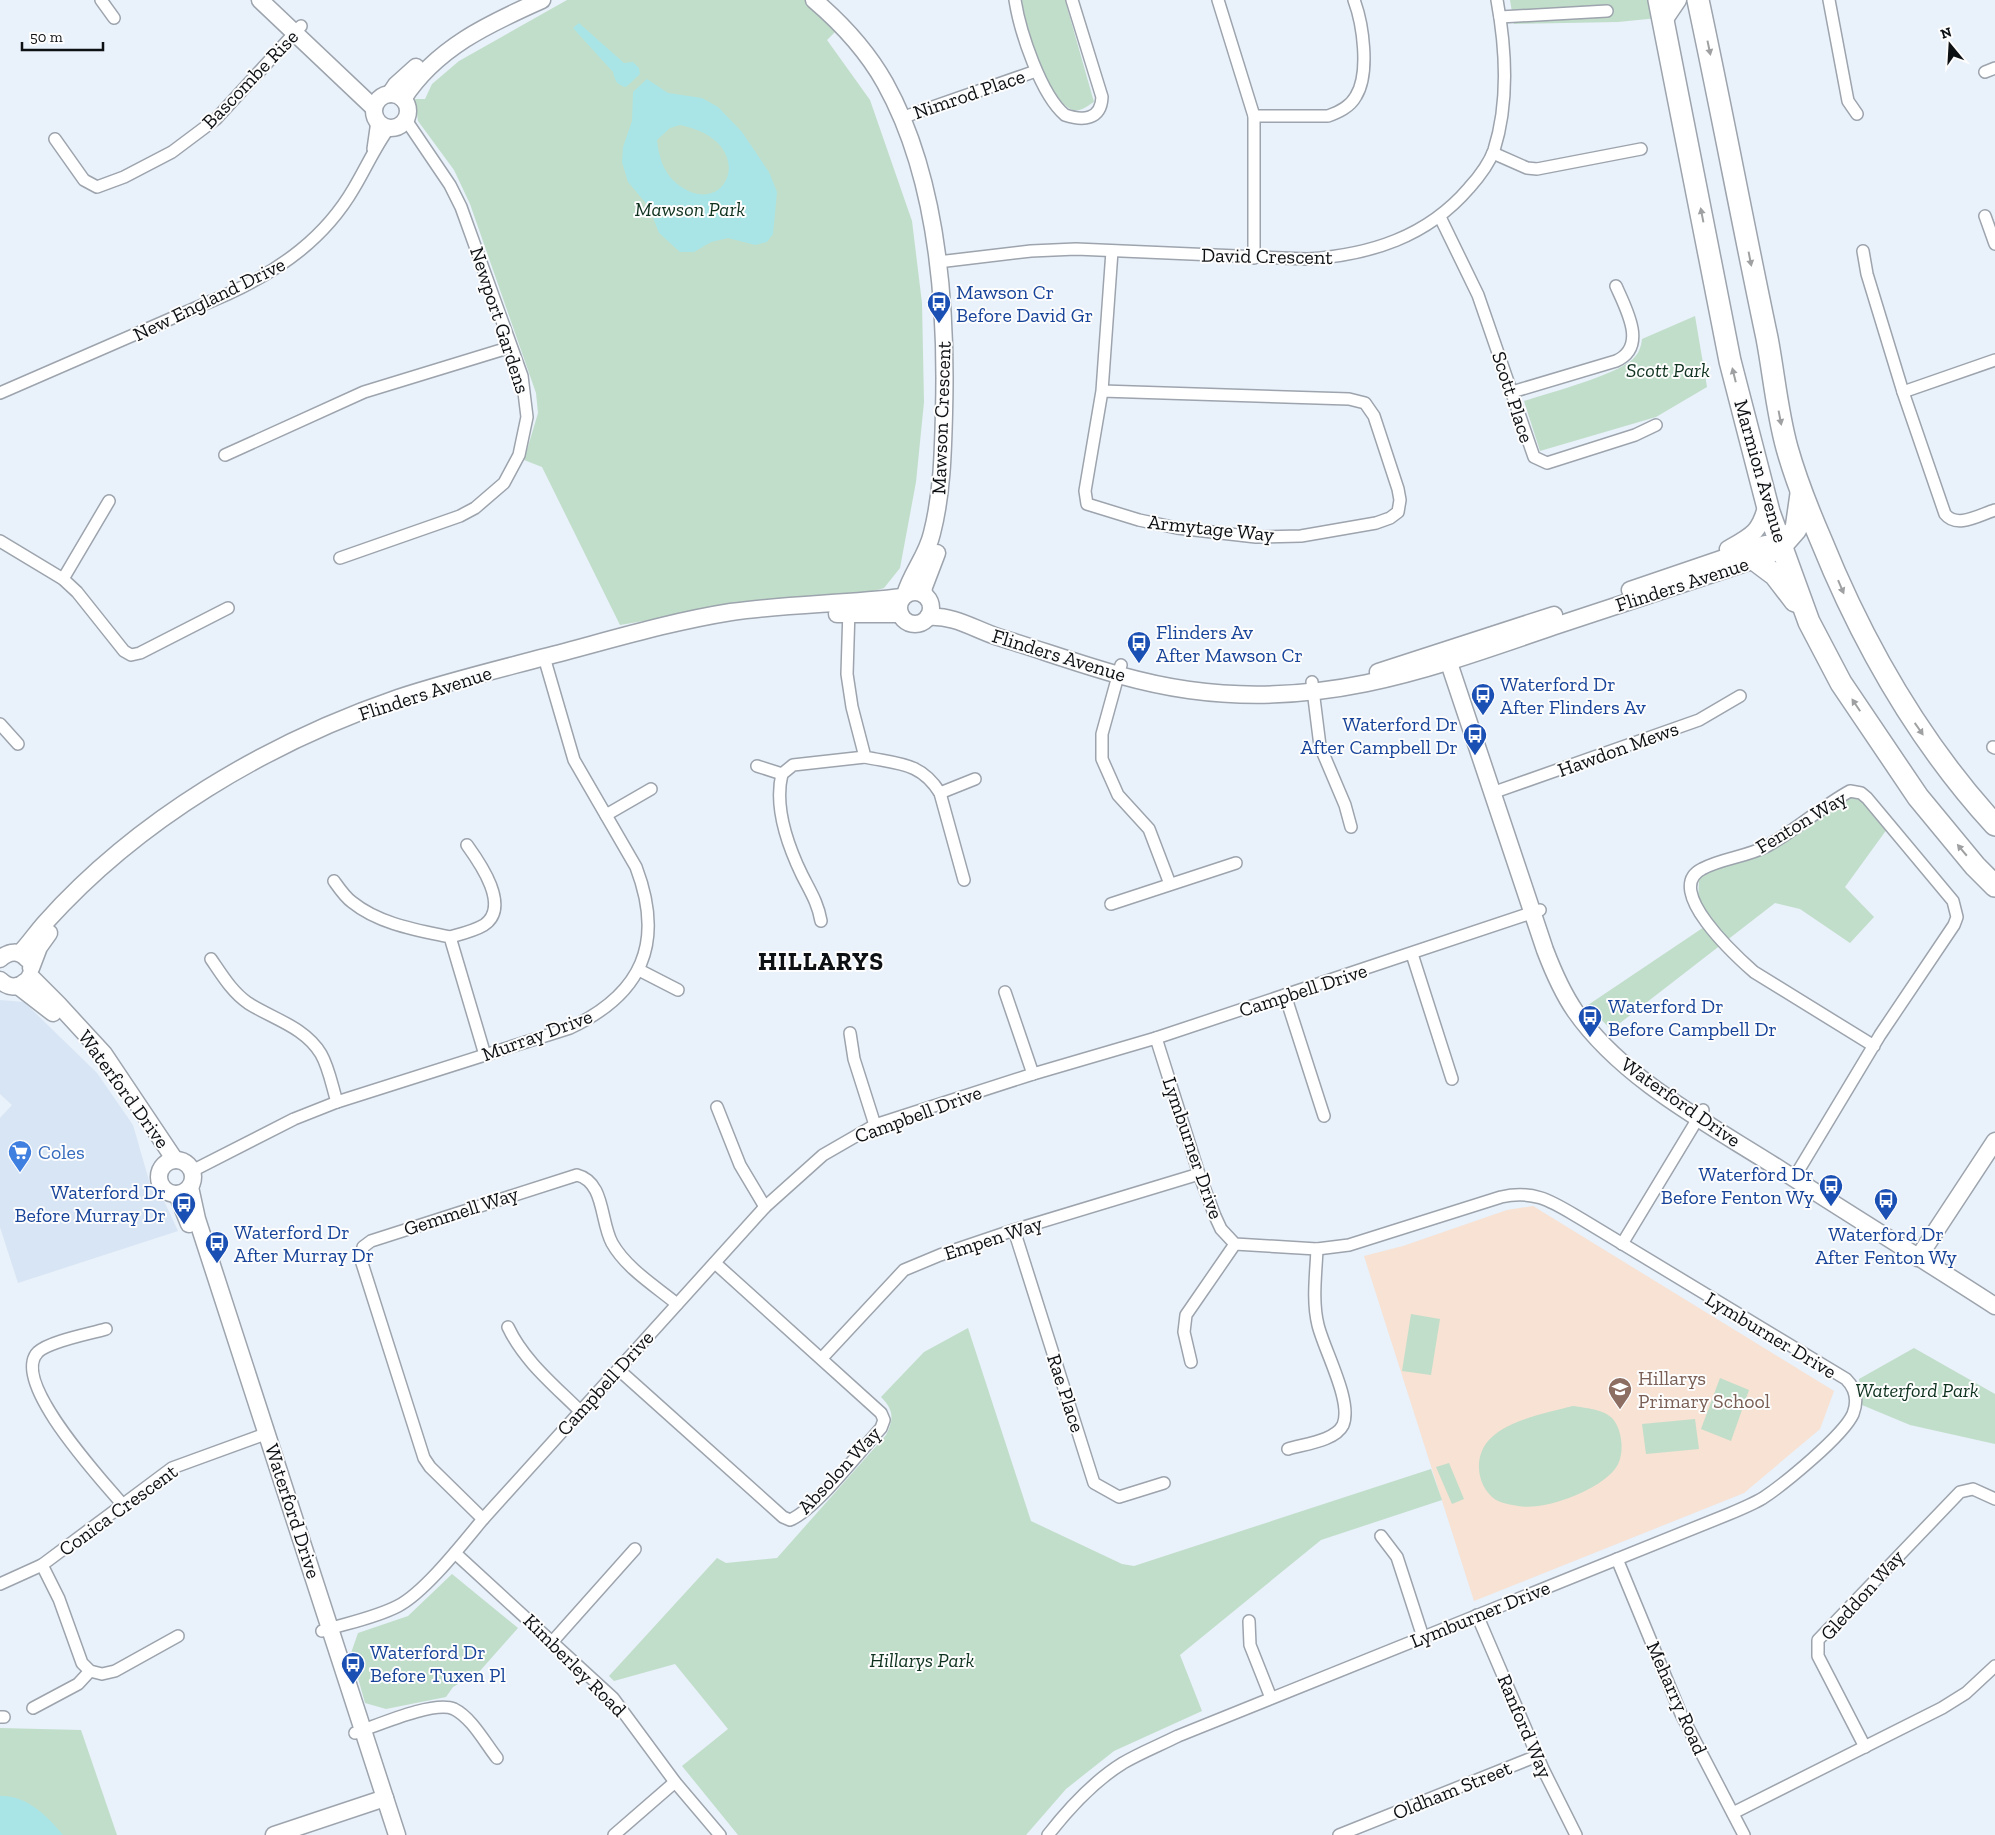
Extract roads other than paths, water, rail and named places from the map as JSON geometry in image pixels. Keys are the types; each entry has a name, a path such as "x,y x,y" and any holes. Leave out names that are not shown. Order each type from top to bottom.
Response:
{"highway":[{"name":"Marmion Avenue","path":"1659,0 1730,362 1767,504 1809,622 1841,683 1918,797 1975,866 1995,886"},
{"name":"Marmion Avenue","path":"1698,0 1768,346 1780,419 1801,494 1866,641 1904,706 1957,780 1995,825"},
{"path":"1782,545 1796,530 1801,494"},
{"path":"1782,545 1802,544 1826,553"},
{"path":"1755,560 1775,575 1809,622"}],"street":[{"path":"101,0 114,18"},
{"path":"260,0 298,29 390,111"},
{"path":"274,0 298,29"},
{"path":"390,111 396,85 447,41 519,0"},
{"path":"390,111 418,77 439,57 476,32 542,0"},
{"name":"Nimrod Place","path":"1015,0 1036,71 1052,100 1065,116 1089,118 1096,114 1100,108 1102,97 1072,0"},
{"path":"1218,0 1254,116 1254,258"},
{"path":"1254,116 1328,116 1339,112 1355,98 1360,88 1363,56 1362,33 1354,0"},
{"name":"David Crescent","path":"943,261 1031,251 1076,249 1307,259 1361,253 1392,242 1440,217 1477,179 1493,153 1504,99 1500,17 1497,0"},
{"path":"1664,22 1678,0"},
{"path":"1829,0 1848,101 1857,114"},
{"name":"Mawson Crescent","path":"821,1 867,55 906,116 943,261 954,336 952,464 943,528 924,587 927,605"},
{"path":"1500,17 1607,11"},
{"name":"Bascombe Rise","path":"55,139 84,180 97,186 124,177 172,152 216,119 298,29"},
{"name":"Nimrod Place","path":"906,116 1036,71"},
{"name":"Newport Gardens","path":"340,558 460,516 490,497 504,483 519,455 527,417 522,376 461,207 450,185 415,135 390,111"},
{"name":"New England Drive","path":"0,393 170,321 263,277 277,268 315,239 340,210 373,151 390,111"},
{"path":"1493,153 1527,168 1538,169 1641,149"},
{"path":"1985,216 1995,244"},
{"name":"Scott Place","path":"1440,217 1472,280 1512,392 1530,451 1534,457 1542,463 1552,462 1635,435 1656,424"},
{"name":"Armytage Way","path":"1102,391 1348,399 1365,403 1374,416 1398,489 1400,500 1398,512 1390,518 1376,523 1300,536 1256,537 1177,528 1096,508 1087,504 1085,491 1102,391 1112,251"},
{"path":"1863,251 1867,274 1903,392 1944,514 1954,521 1961,522 1995,510"},
{"name":"Mawson Crescent","path":"902,602 909,581 924,557 932,533 943,460 945,341 943,261"},
{"path":"1512,392 1616,361 1627,355 1634,342 1633,335 1627,311 1616,286"},
{"path":"225,455 364,392 511,346"},
{"path":"1903,392 1995,360"},
{"path":"62,579 109,501"},
{"path":"1646,584 1685,565 1722,552 1754,534 1762,522 1767,504"},
{"path":"0,541 62,579 88,604 124,651 131,655 140,653 228,608"},
{"name":"Flinders Avenue","path":"1452,655 1646,584 1765,544 1782,545"},
{"name":"Flinders Avenue","path":"927,605 979,621 1119,670 1234,685 1313,687 1452,655 1755,560 1770,555 1782,545"},
{"path":"915,592 927,605 924,622 914,624 905,621 902,602 915,592"},
{"name":"Flinders Avenue","path":"15,982 44,939 96,886 152,840 224,791 280,760 364,721 430,698 686,620 742,611 849,608 902,602"},
{"path":"849,608 847,674 856,725 865,757"},
{"name":"Waterford Drive","path":"1452,655 1536,911 1554,973 1576,1012 1601,1041 1632,1070 1926,1256 1995,1294"},
{"name":"Flinders Avenue","path":"20,953 61,907 126,847 197,795 239,771 308,735 383,704 451,682 545,662"},
{"name":"Murray Drive","path":"186,1184 294,1119 337,1102 570,1028 605,1009 618,997 639,970 648,935 650,916 647,900 636,867 574,760 545,662"},
{"path":"1119,670 1102,734 1102,759 1118,795 1149,829 1170,884"},
{"path":"1313,687 1320,746 1345,805 1351,827"},
{"name":"Hawdon Mews","path":"1497,792 1699,720 1740,696"},
{"path":"0,724 18,744"},
{"path":"821,921 819,905 788,842 780,799 782,774 792,765 865,757 916,768 933,781 940,793 964,880"},
{"path":"757,766 782,774"},
{"path":"940,793 975,779"},
{"path":"606,815 651,789"},
{"name":"Fenton Way","path":"1796,1174 1874,1046 1954,925 1957,911 1953,901 1867,798 1861,793 1850,791 1768,846 1701,869 1691,880 1690,887 1693,898 1705,922 1736,957 1754,972 1874,1046"},
{"path":"334,881 351,902 382,919 405,927 450,937 483,926 493,913 494,904 487,875 466,845"},
{"path":"1111,904 1236,863"},
{"name":"Campbell Drive","path":"326,1630 400,1605 415,1594 455,1553 483,1518 765,1207 823,1154 875,1125 1033,1074 1156,1038 1536,911"},
{"path":"450,937 485,1055"},
{"path":"0,959 10,952 20,953"},
{"name":"Waterford Drive","path":"20,953 27,958 15,982 48,1008 89,1052 170,1163"},
{"path":"1412,954 1452,1079"},
{"path":"211,959 226,982 248,1003 294,1028 312,1043 321,1054 327,1068 337,1102"},
{"path":"639,970 678,990"},
{"path":"1005,992 1033,1074"},
{"path":"1285,995 1324,1116"},
{"path":"850,1033 854,1059 875,1125"},
{"name":"Lymburner Drive","path":"1048,1835 1078,1800 1123,1763 1178,1736 1729,1514 1773,1491 1835,1436 1852,1416 1856,1398 1852,1385 1846,1380 1550,1200 1538,1195 1523,1194 1501,1197 1365,1242 1317,1249 1235,1244 1221,1229 1199,1174 1156,1038"},
{"path":"717,1107 740,1165 765,1207"},
{"path":"1622,1244 1700,1114"},
{"path":"1926,1256 1995,1141"},
{"path":"1926,1256 1995,1157"},
{"path":"170,1163 185,1163 186,1184 168,1192 161,1185 160,1176 170,1163"},
{"name":"Empen Way","path":"822,1358 904,1270 940,1255 1014,1230 1199,1174"},
{"name":"Gemmell Way","path":"483,1518 430,1467 424,1458 361,1260 363,1247 371,1241 576,1175 584,1177 593,1184 607,1232 618,1252 676,1304"},
{"name":"Waterford Drive","path":"186,1184 199,1250 263,1435 359,1732 382,1804 388,1835"},
{"name":"Rae Place","path":"1014,1230 1094,1483 1119,1497 1164,1483"},
{"path":"1191,1362 1184,1332 1186,1315 1235,1244"},
{"path":"1288,1449 1336,1433 1343,1425 1345,1415 1341,1392 1316,1317 1317,1249"},
{"name":"Waterford Drive","path":"1926,1256 1995,1306"},
{"name":"Absolon Way","path":"619,1370 783,1517 790,1520 800,1516 817,1499 881,1428 884,1420 881,1412 715,1263"},
{"path":"508,1327 515,1342 530,1361 580,1410"},
{"path":"106,1329 43,1348 33,1358 32,1369 47,1409 122,1504"},
{"name":"Conica Crescent","path":"0,1584 11,1581 42,1565 122,1504 181,1464 263,1435"},
{"name":"Gleddon Way","path":"1865,1747 1818,1656 1818,1640 1960,1492 1973,1489 1995,1499"},
{"path":"1381,1536 1397,1557 1423,1637"},
{"path":"553,1640 635,1549"},
{"name":"Kimberley Road","path":"455,1553 553,1640 613,1698 675,1782 720,1835"},
{"name":"Meharry Road","path":"1617,1559 1681,1714 1744,1835"},
{"path":"42,1565 59,1599 82,1663 90,1671 102,1674 115,1671 178,1636"},
{"name":"Ranford Way","path":"1477,1615 1537,1756 1576,1835"},
{"path":"1249,1620 1250,1645 1270,1698"},
{"path":"1733,1813 1954,1701 1995,1666"},
{"path":"33,1708 78,1684 90,1671"},
{"path":"359,1732 430,1709 449,1708 466,1719 497,1758"},
{"name":"Oldham Street","path":"1339,1835 1537,1756"},
{"path":"614,1835 675,1782"},
{"path":"274,1835 382,1804"},
{"path":"304,1835 382,1804"},
{"name":"Waterford Drive","path":"382,1804 397,1835"}],"water":[{"path":"579,23 624,63 633,62 639,68 640,74 626,87 618,84 613,72 573,28"},
{"path":"647,79 668,93 702,98 718,107 742,132 769,172 777,192 773,234 767,242 755,245 728,238 711,242 694,252 680,252 659,233 649,207 628,182 622,162 623,147 632,121 633,92","holes":["680,125 705,134 720,146 728,160 728,174 722,186 712,193 697,194 680,186 670,177 661,160 657,140 670,128"]},
{"path":"0,1796 19,1799 28,1803 43,1814 63,1835 0,1835"}],"place":[{"name":"Mawson Cr Before David Gr","path":"939,324"},
{"name":"Flinders Av After Mawson Cr","path":"1139,664"},
{"name":"Waterford Dr After Flinders Av","path":"1483,716"},
{"name":"Waterford Dr After Campbell Dr","path":"1475,756"},
{"name":"Waterford Dr Before Campbell Dr","path":"1590,1038"},
{"name":"Coles","path":"20,1173"},
{"name":"Waterford Dr Before Fenton Wy","path":"1831,1207"},
{"name":"Waterford Dr After Fenton Wy","path":"1886,1221"},
{"name":"Waterford Dr Before Murray Dr","path":"184,1225"},
{"name":"Waterford Dr After Murray Dr","path":"217,1264"},
{"name":"Hillarys Primary School","path":"1620,1410"},
{"name":"Waterford Dr Before Tuxen Pl","path":"353,1685"}],"district":[{"name":"HILLARYS","path":"821,961"}],"park label":[{"name":"Mawson Park","path":"690,209"},
{"name":"Scott Park","path":"1668,370"},
{"name":"Waterford Park","path":"1917,1390"},
{"name":"Hillarys Park","path":"922,1660"}]}
